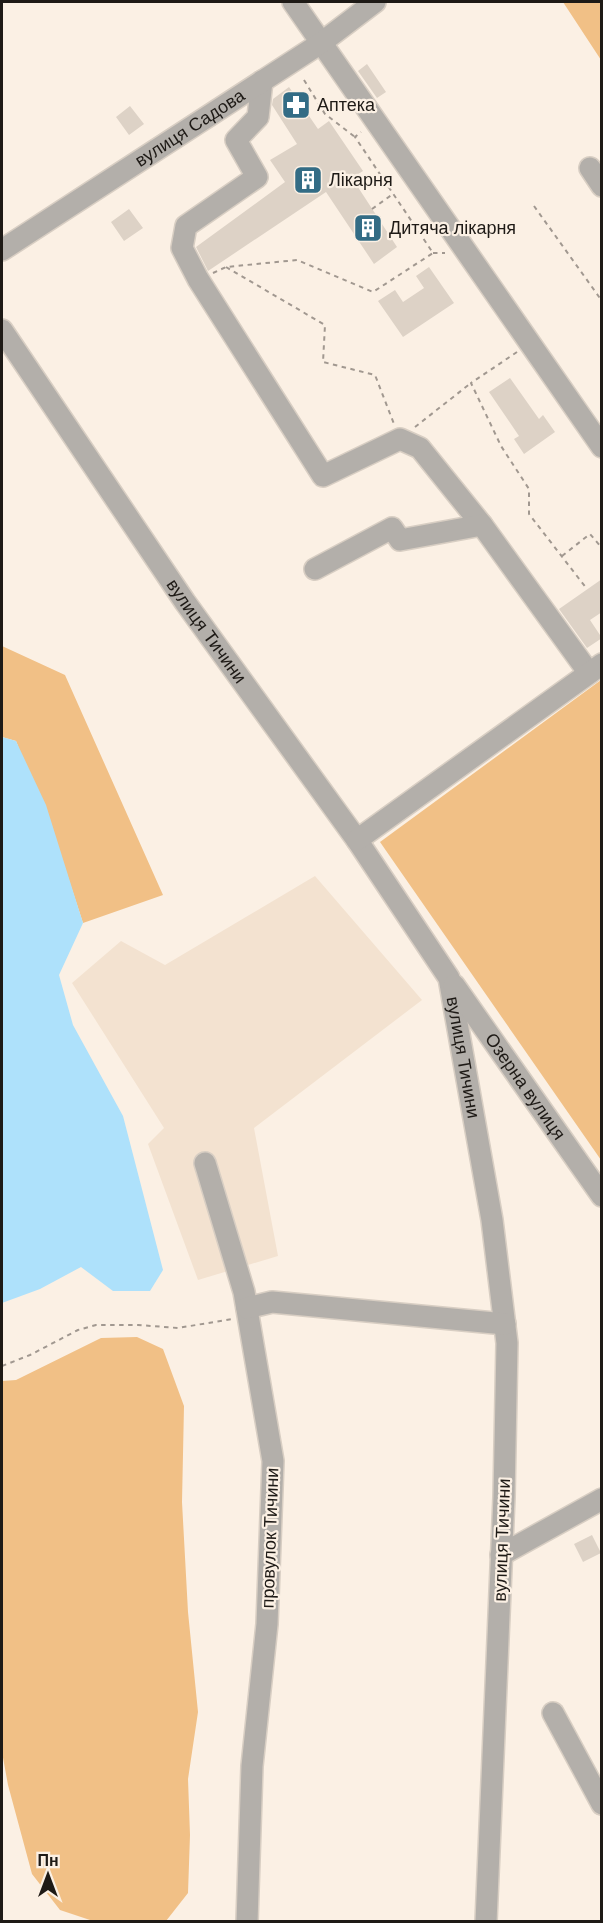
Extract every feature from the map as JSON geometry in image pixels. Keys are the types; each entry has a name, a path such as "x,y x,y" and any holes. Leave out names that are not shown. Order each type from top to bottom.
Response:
{"street":[{"path":"293,2 602,447"},
{"name":"вулиця Садова","path":"2,250 321,43 375,2"},
{"path":"262,81 258,117 237,140 257,177 186,226 182,248 198,279 323,476 400,439 420,448 595,668 357,840"},
{"path":"590,168 602,186"},
{"name":"вулиця Тичини","path":"2,330 185,602 357,840 449,978 492,1220 507,1343 486,1922"},
{"path":"315,568 392,528 400,540 482,525"},
{"name":"Озерна вулиця","path":"449,978 602,1196"},
{"name":"провулок Тичини","path":"205,1163 244,1292 273,1461 267,1623 252,1766 247,1922"},
{"path":"247,1308 272,1302 505,1324"},
{"path":"501,1555 602,1499"},
{"path":"553,1713 602,1804"}],"path":[{"path":"304,80 326,114 355,137 433,253"},
{"path":"355,137 376,121"},
{"path":"372,209 393,194"},
{"path":"534,206 602,301"},
{"path":"198,279 226,267 297,260 373,292 433,253 446,253"},
{"path":"226,267 325,325 323,362 375,375 400,439 471,383 517,352"},
{"path":"471,383 501,446 529,489 529,514 587,589"},
{"path":"561,556 590,534 602,549"},
{"path":"2,1366 30,1355 78,1330 96,1326 138,1324 178,1328 232,1319 247,1308"}],"shaded area":[{"path":"563,2 601,2 601,60"},
{"path":"2,646 65,675 163,895 83,923 65,868 16,741 2,737"},
{"path":"601,680 601,1160 380,842"},
{"path":"315,876 422,1000 254,1128 278,1256 198,1280 148,1144 164,1128 72,983 121,941 165,965"},
{"path":"137,1337 163,1349 184,1406 182,1502 188,1612 198,1712 188,1779 190,1835 188,1893 166,1921 93,1921 60,1910 32,1874 8,1785 2,1752 2,1381 16,1380 101,1338"}],"water":[{"path":"2,737 16,741 46,805 83,923 59,975 73,1025 123,1116 163,1270 150,1291 113,1291 81,1267 40,1289 2,1303"}],"building":[{"path":"367,64 386,92 377,98 358,71"},
{"name":"Лікарня","path":"289,87 318,129 329,121 363,171 352,178 397,247 374,264 326,192 208,271 196,247 285,182 270,160 297,144 272,105 273,99"},
{"path":"130,106 144,124 129,135 116,117"},
{"path":"129,209 143,228 124,241 111,222"},
{"path":"429,267 454,303 403,337 378,301 395,290 403,302 424,288 416,276"},
{"path":"510,378 539,419 543,415 555,432 524,454 514,439 519,436 489,392"},
{"path":"602,579 602,612 590,620 602,638 587,648 559,609"},
{"path":"592,1535 601,1553 583,1562 574,1544"}],"place":[{"name":"Аптека","path":"296,105"},
{"name":"Лікарня","path":"308,180"},
{"name":"Дитяча лікарня","path":"368,228"}]}
